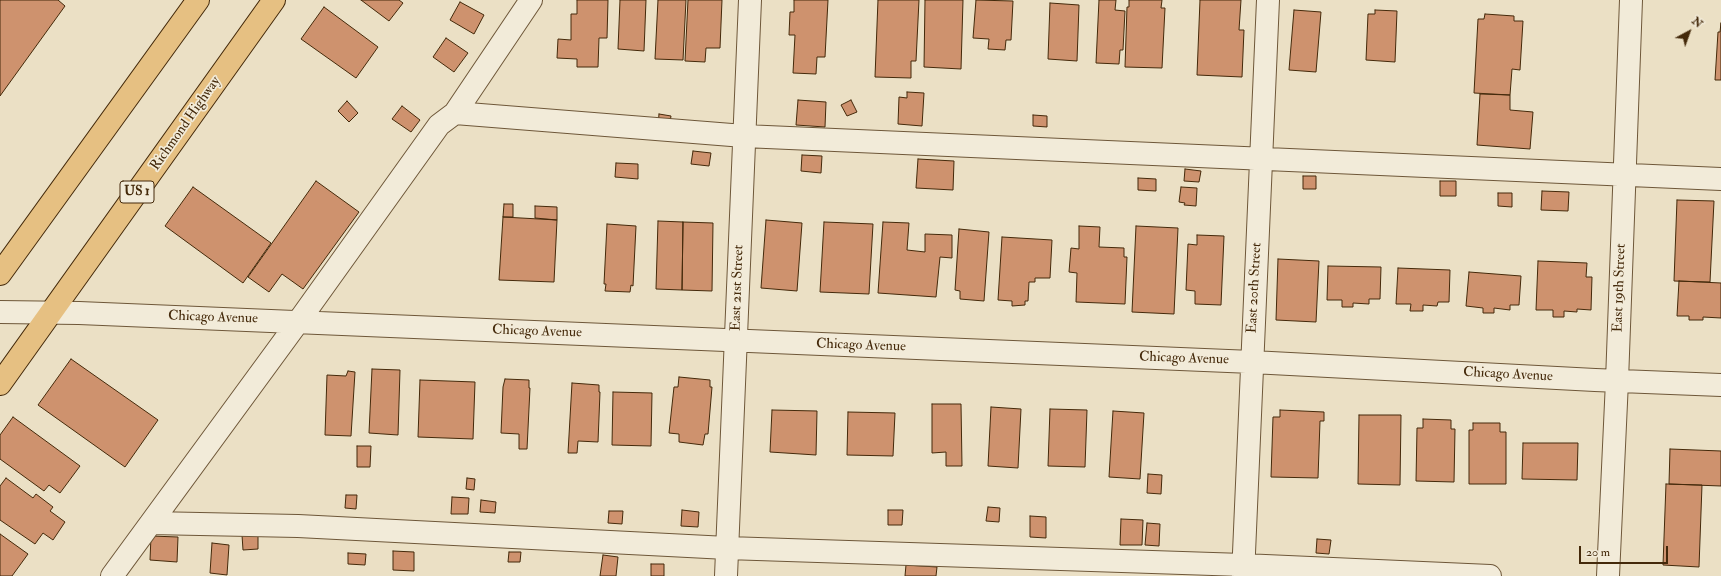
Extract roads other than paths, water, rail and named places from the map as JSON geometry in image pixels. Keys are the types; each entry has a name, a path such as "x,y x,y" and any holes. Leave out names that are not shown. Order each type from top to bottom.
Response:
{"main road":[{"path":"0,274 198,0"},
{"name":"Richmond Highway","path":"0,384 53,312 274,0"}],"street":[{"path":"112,576 298,322 439,125 455,113 531,0"},
{"name":"East 21st Street","path":"726,576 750,0"},
{"name":"East 20th Street","path":"1243,570 1268,0"},
{"name":"East 19th Street","path":"1608,576 1617,381 1631,0"},
{"path":"455,113 744,136 1721,179"},
{"name":"Chicago Avenue","path":"0,312 53,312 736,340 1252,362 1721,385"},
{"path":"151,523 298,526 727,548 1243,570 1490,576"}]}
